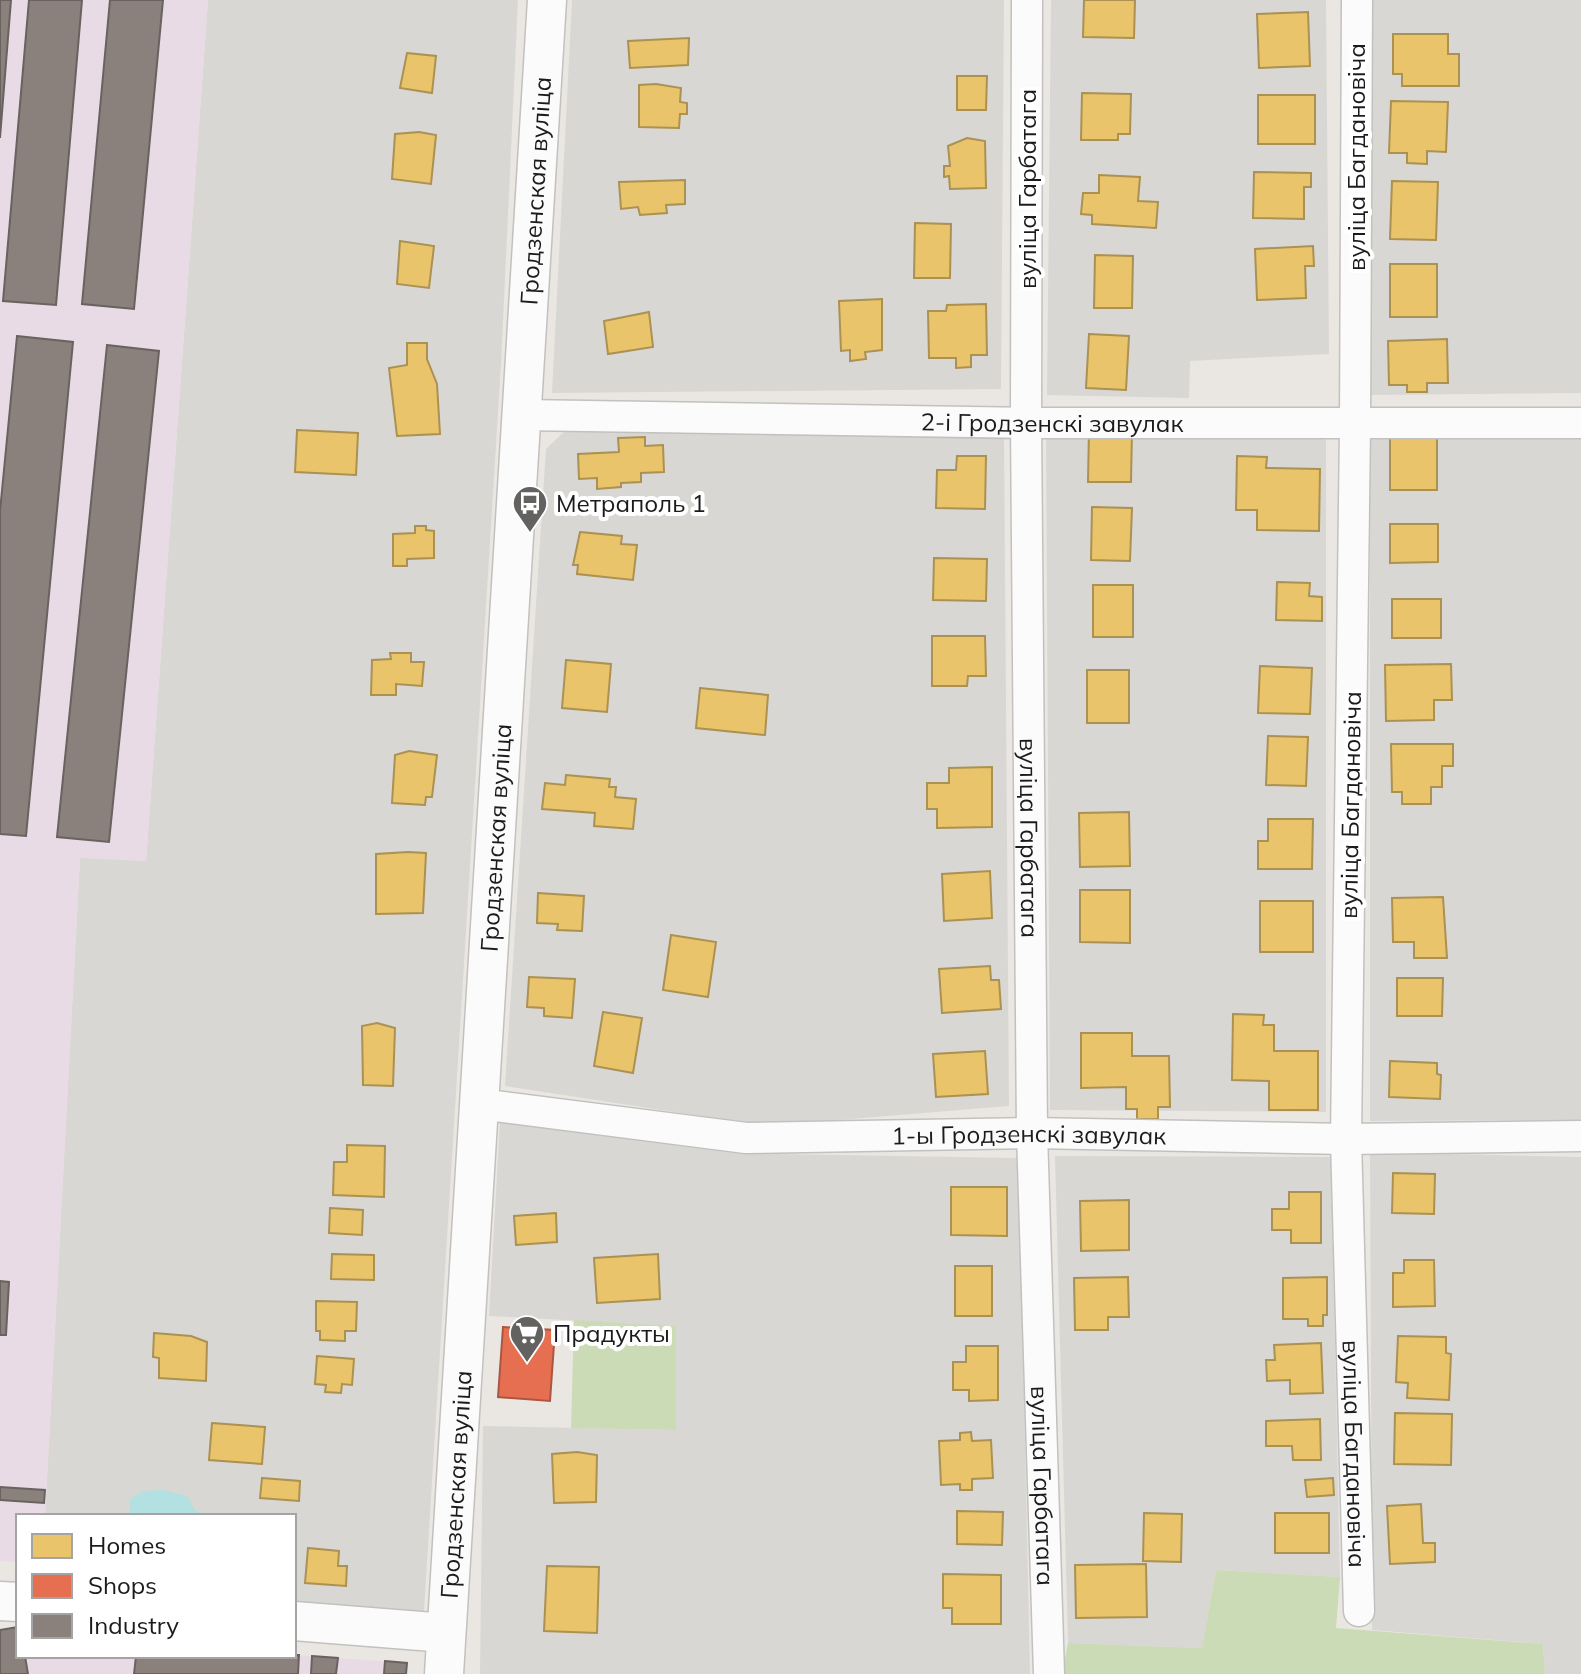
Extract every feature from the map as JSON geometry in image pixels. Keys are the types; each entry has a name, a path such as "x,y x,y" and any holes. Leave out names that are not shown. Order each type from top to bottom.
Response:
{"street":[{"name":"Гродзенская вуліца","path":"444,1674 547,0"},
{"name":"вуліца Гарбатага","path":"1027,0 1026,423 1032,1133 1049,1674"},
{"name":"вуліца Багдановіча","path":"1357,0 1346,1139 1359,1611"},
{"name":"2-і Гродзенскі завулак","path":"522,415 1026,423 1581,423"},
{"name":"1-ы Гродзенскі завулак","path":"479,1104 746,1138 1032,1133 1346,1139 1581,1136"},
{"path":"296,1621 446,1633"}],"shaded area":[{"path":"0,0 208,0 146,861 80,858 45,1514 16,1514 16,1562 0,1561"},
{"path":"208,0 518,0 501,364 424,1611 296,1604 296,1514 45,1514 80,857 146,861"},
{"path":"572,0 1004,0 1001,389 552,393"},
{"path":"1051,0 1326,0 1329,354 1190,361 1189,398 1047,395"},
{"path":"1368,0 1581,0 1581,393 1368,395"},
{"path":"569,427 1004,435 1009,1106 765,1126 505,1086 546,449"},
{"path":"1326,428 1326,1112 1050,1110 1046,429"},
{"path":"1370,432 1581,435 1581,1120 1370,1121"},
{"path":"500,1121 777,1154 1019,1158 1030,1674 480,1674 483,1426 676,1430 676,1326 489,1316"},
{"path":"1370,1152 1581,1157 1581,1674 1545,1674 1543,1644 1372,1630"},
{"path":"1055,1156 1331,1157 1340,1577 1216,1570 1202,1648 1068,1643"},
{"path":"16,1627 16,1658 296,1658 296,1655 407,1663 406,1674 0,1674 0,1630"}],"green space":[{"path":"574,1320 676,1326 676,1430 571,1428"},
{"path":"1216,1570 1340,1577 1336,1628 1543,1644 1545,1674 1062,1674 1068,1643 1202,1648"}],"water":[{"path":"164,1490 187,1496 195,1510 206,1514 129,1514 130,1499 143,1491"}],"building: Homes":[{"path":"1084,0 1135,0 1134,38 1083,37"},
{"path":"1308,12 1310,66 1259,68 1257,14"},
{"path":"1393,34 1448,34 1448,54 1459,54 1459,86 1402,86 1402,74 1393,74"},
{"path":"689,38 688,65 630,68 628,41"},
{"path":"407,53 436,56 432,93 400,88"},
{"path":"957,76 987,76 986,110 957,110"},
{"path":"639,85 681,88 680,102 687,103 687,114 680,114 679,128 639,127"},
{"path":"1082,93 1131,94 1130,134 1118,134 1118,140 1081,140"},
{"path":"1258,95 1315,95 1315,144 1258,144"},
{"path":"1391,101 1448,102 1446,152 1427,151 1427,164 1407,163 1407,153 1389,153"},
{"path":"419,132 436,135 431,184 392,179 395,134"},
{"path":"967,138 985,141 986,188 950,189 949,176 944,177 944,166 950,166 948,146"},
{"path":"1254,172 1311,173 1311,187 1304,187 1304,219 1253,218"},
{"path":"1099,175 1140,177 1138,201 1158,202 1156,228 1092,224 1092,215 1081,214 1083,193 1099,193"},
{"path":"685,180 685,204 666,205 667,213 640,215 638,207 621,209 619,182"},
{"path":"1392,181 1438,182 1436,240 1390,239"},
{"path":"915,223 951,224 950,278 914,278"},
{"path":"400,241 434,246 429,288 397,284"},
{"path":"1313,246 1314,266 1305,266 1306,298 1257,300 1255,249"},
{"path":"1095,255 1133,256 1132,308 1094,308"},
{"path":"1390,264 1437,264 1437,317 1390,317"},
{"path":"882,299 882,350 865,352 866,359 850,361 850,350 841,351 839,301"},
{"path":"986,304 987,355 971,355 971,367 956,368 956,358 929,358 928,311 946,311 947,305"},
{"path":"649,312 653,347 608,354 604,321"},
{"path":"1089,334 1129,336 1126,390 1086,388"},
{"path":"1447,339 1448,383 1427,383 1427,392 1407,392 1407,385 1389,385 1388,341"},
{"path":"407,343 427,343 427,359 437,384 440,434 397,436 389,368 407,365"},
{"path":"1089,428 1132,429 1131,482 1088,482"},
{"path":"297,430 358,433 356,475 295,472"},
{"path":"645,437 645,446 663,445 664,472 641,473 641,482 597,489 597,478 579,479 578,454 619,452 618,438"},
{"path":"1390,437 1437,437 1437,490 1390,490"},
{"path":"957,456 986,456 985,509 936,508 937,470 956,470"},
{"path":"1237,456 1267,457 1266,468 1320,469 1319,531 1257,530 1257,510 1236,510"},
{"path":"1092,507 1132,508 1130,561 1091,560"},
{"path":"1390,524 1438,524 1438,562 1390,563"},
{"path":"415,526 426,526 426,530 434,531 434,558 407,559 407,566 393,566 393,534 415,533"},
{"path":"580,532 622,536 621,544 637,545 633,580 577,574 578,565 573,565"},
{"path":"934,558 987,559 986,601 933,600"},
{"path":"1277,582 1310,583 1309,596 1322,597 1322,621 1276,620"},
{"path":"1093,585 1133,585 1133,637 1093,637"},
{"path":"1392,599 1441,599 1441,638 1392,638"},
{"path":"932,636 985,636 986,676 968,676 967,686 932,686"},
{"path":"390,653 411,653 411,662 424,662 422,686 396,684 396,695 371,695 372,660 391,659"},
{"path":"566,660 611,664 607,712 562,708"},
{"path":"1451,664 1452,700 1434,700 1434,720 1386,721 1385,665"},
{"path":"1260,666 1312,668 1310,714 1258,713"},
{"path":"1087,670 1129,670 1129,723 1087,723"},
{"path":"700,688 768,695 765,735 696,728"},
{"path":"1268,736 1308,737 1306,786 1266,785"},
{"path":"1391,744 1453,744 1453,766 1442,766 1442,787 1431,787 1431,804 1402,804 1402,792 1392,792"},
{"path":"409,751 437,755 432,797 426,797 425,805 392,803 395,755"},
{"path":"992,767 992,827 937,828 937,809 927,809 927,783 949,783 949,768"},
{"path":"566,775 610,779 609,787 616,787 615,797 636,799 633,829 594,826 595,813 542,809 545,783 565,785"},
{"path":"1129,812 1130,866 1080,867 1079,813"},
{"path":"1268,819 1313,819 1312,869 1258,869 1258,841 1268,841"},
{"path":"426,853 423,913 376,914 376,854"},
{"path":"990,871 992,918 944,921 942,874"},
{"path":"1080,890 1130,890 1130,943 1080,942"},
{"path":"538,893 584,896 582,931 557,930 558,924 537,923"},
{"path":"1443,897 1447,958 1414,958 1414,942 1393,942 1392,898"},
{"path":"1260,901 1313,901 1313,952 1260,952"},
{"path":"671,935 716,942 708,997 663,990"},
{"path":"990,966 991,980 999,980 1001,1009 942,1013 939,969"},
{"path":"529,977 575,979 572,1018 544,1016 544,1008 527,1007"},
{"path":"1397,978 1443,978 1442,1016 1397,1016"},
{"path":"603,1012 642,1018 633,1073 594,1066"},
{"path":"1233,1014 1264,1015 1263,1025 1274,1025 1274,1051 1318,1051 1318,1110 1269,1110 1269,1081 1232,1080"},
{"path":"377,1023 395,1028 393,1086 363,1085 362,1026"},
{"path":"1081,1033 1132,1033 1132,1056 1169,1056 1170,1107 1158,1107 1158,1119 1137,1119 1137,1109 1126,1109 1126,1087 1081,1088"},
{"path":"985,1051 988,1094 936,1097 933,1054"},
{"path":"1390,1061 1437,1063 1437,1074 1441,1075 1440,1099 1389,1097"},
{"path":"347,1145 385,1146 384,1197 333,1195 334,1162 347,1162"},
{"path":"1393,1173 1435,1174 1434,1214 1392,1213"},
{"path":"951,1187 1007,1187 1007,1236 951,1235"},
{"path":"1289,1192 1321,1192 1321,1243 1291,1243 1291,1230 1272,1230 1272,1209 1289,1209"},
{"path":"1129,1200 1129,1250 1081,1251 1080,1201"},
{"path":"330,1208 363,1210 362,1235 329,1233"},
{"path":"556,1213 557,1242 516,1245 514,1216"},
{"path":"332,1254 374,1255 374,1280 331,1279"},
{"path":"658,1254 660,1299 597,1303 594,1258"},
{"path":"1404,1260 1434,1260 1435,1306 1393,1307 1393,1273 1404,1273"},
{"path":"955,1266 992,1266 992,1316 955,1316"},
{"path":"1128,1277 1129,1317 1108,1317 1108,1330 1075,1330 1074,1278"},
{"path":"1327,1277 1327,1315 1323,1315 1323,1326 1308,1326 1308,1319 1283,1319 1283,1278"},
{"path":"316,1301 357,1302 356,1331 345,1331 345,1341 320,1340 320,1331 316,1331"},
{"path":"154,1333 191,1336 207,1342 206,1381 159,1378 159,1358 153,1357"},
{"path":"1398,1336 1446,1337 1446,1353 1451,1354 1449,1400 1407,1398 1408,1383 1396,1382"},
{"path":"1321,1343 1323,1393 1290,1394 1290,1380 1267,1381 1266,1360 1275,1360 1274,1345"},
{"path":"966,1346 998,1346 998,1400 969,1401 969,1390 953,1390 953,1362 966,1362"},
{"path":"317,1356 354,1359 352,1385 342,1384 341,1393 325,1392 326,1385 315,1384"},
{"path":"1395,1413 1452,1414 1451,1465 1394,1464"},
{"path":"1320,1419 1321,1460 1293,1460 1292,1446 1266,1446 1266,1421"},
{"path":"212,1423 265,1427 262,1464 209,1460"},
{"path":"971,1432 972,1441 991,1440 993,1478 972,1479 972,1490 960,1490 960,1484 941,1485 939,1441 960,1440 960,1433"},
{"path":"577,1452 597,1455 596,1502 554,1503 552,1454"},
{"path":"262,1478 300,1481 299,1501 260,1498"},
{"path":"1333,1478 1334,1495 1307,1497 1305,1480"},
{"path":"1421,1504 1423,1543 1435,1543 1435,1562 1390,1564 1387,1506"},
{"path":"957,1511 1003,1512 1002,1545 957,1544"},
{"path":"1144,1513 1182,1514 1181,1562 1143,1561"},
{"path":"1275,1513 1329,1513 1329,1553 1275,1553"},
{"path":"308,1548 339,1551 338,1566 347,1566 346,1586 305,1583"},
{"path":"1146,1564 1147,1617 1076,1618 1075,1565"},
{"path":"547,1566 599,1567 597,1633 544,1631"},
{"path":"943,1574 1001,1575 1001,1624 952,1624 952,1608 943,1608"}],"building: Shops":[{"name":"Прадукты","path":"503,1327 555,1330 550,1401 498,1397"}],"building: Industry":[{"path":"0,0 11,0 0,138"},
{"path":"29,0 82,0 56,305 3,301"},
{"path":"110,0 163,0 134,309 82,304"},
{"path":"17,336 73,342 26,836 0,834 0,511"},
{"path":"107,345 159,351 109,842 57,837"},
{"path":"0,1281 9,1282 6,1335 0,1335"},
{"path":"0,1487 45,1490 44,1503 0,1500"},
{"path":"16,1627 16,1658 25,1658 28,1674 0,1674 0,1630"},
{"path":"299,1655 298,1674 134,1674 136,1658 296,1658"},
{"path":"312,1656 338,1658 336,1674 311,1674"},
{"path":"385,1661 407,1663 406,1674 384,1674"}],"place":[{"name":"Метраполь 1","path":"530,534"},
{"name":"Прадукты","path":"527,1364"}]}
